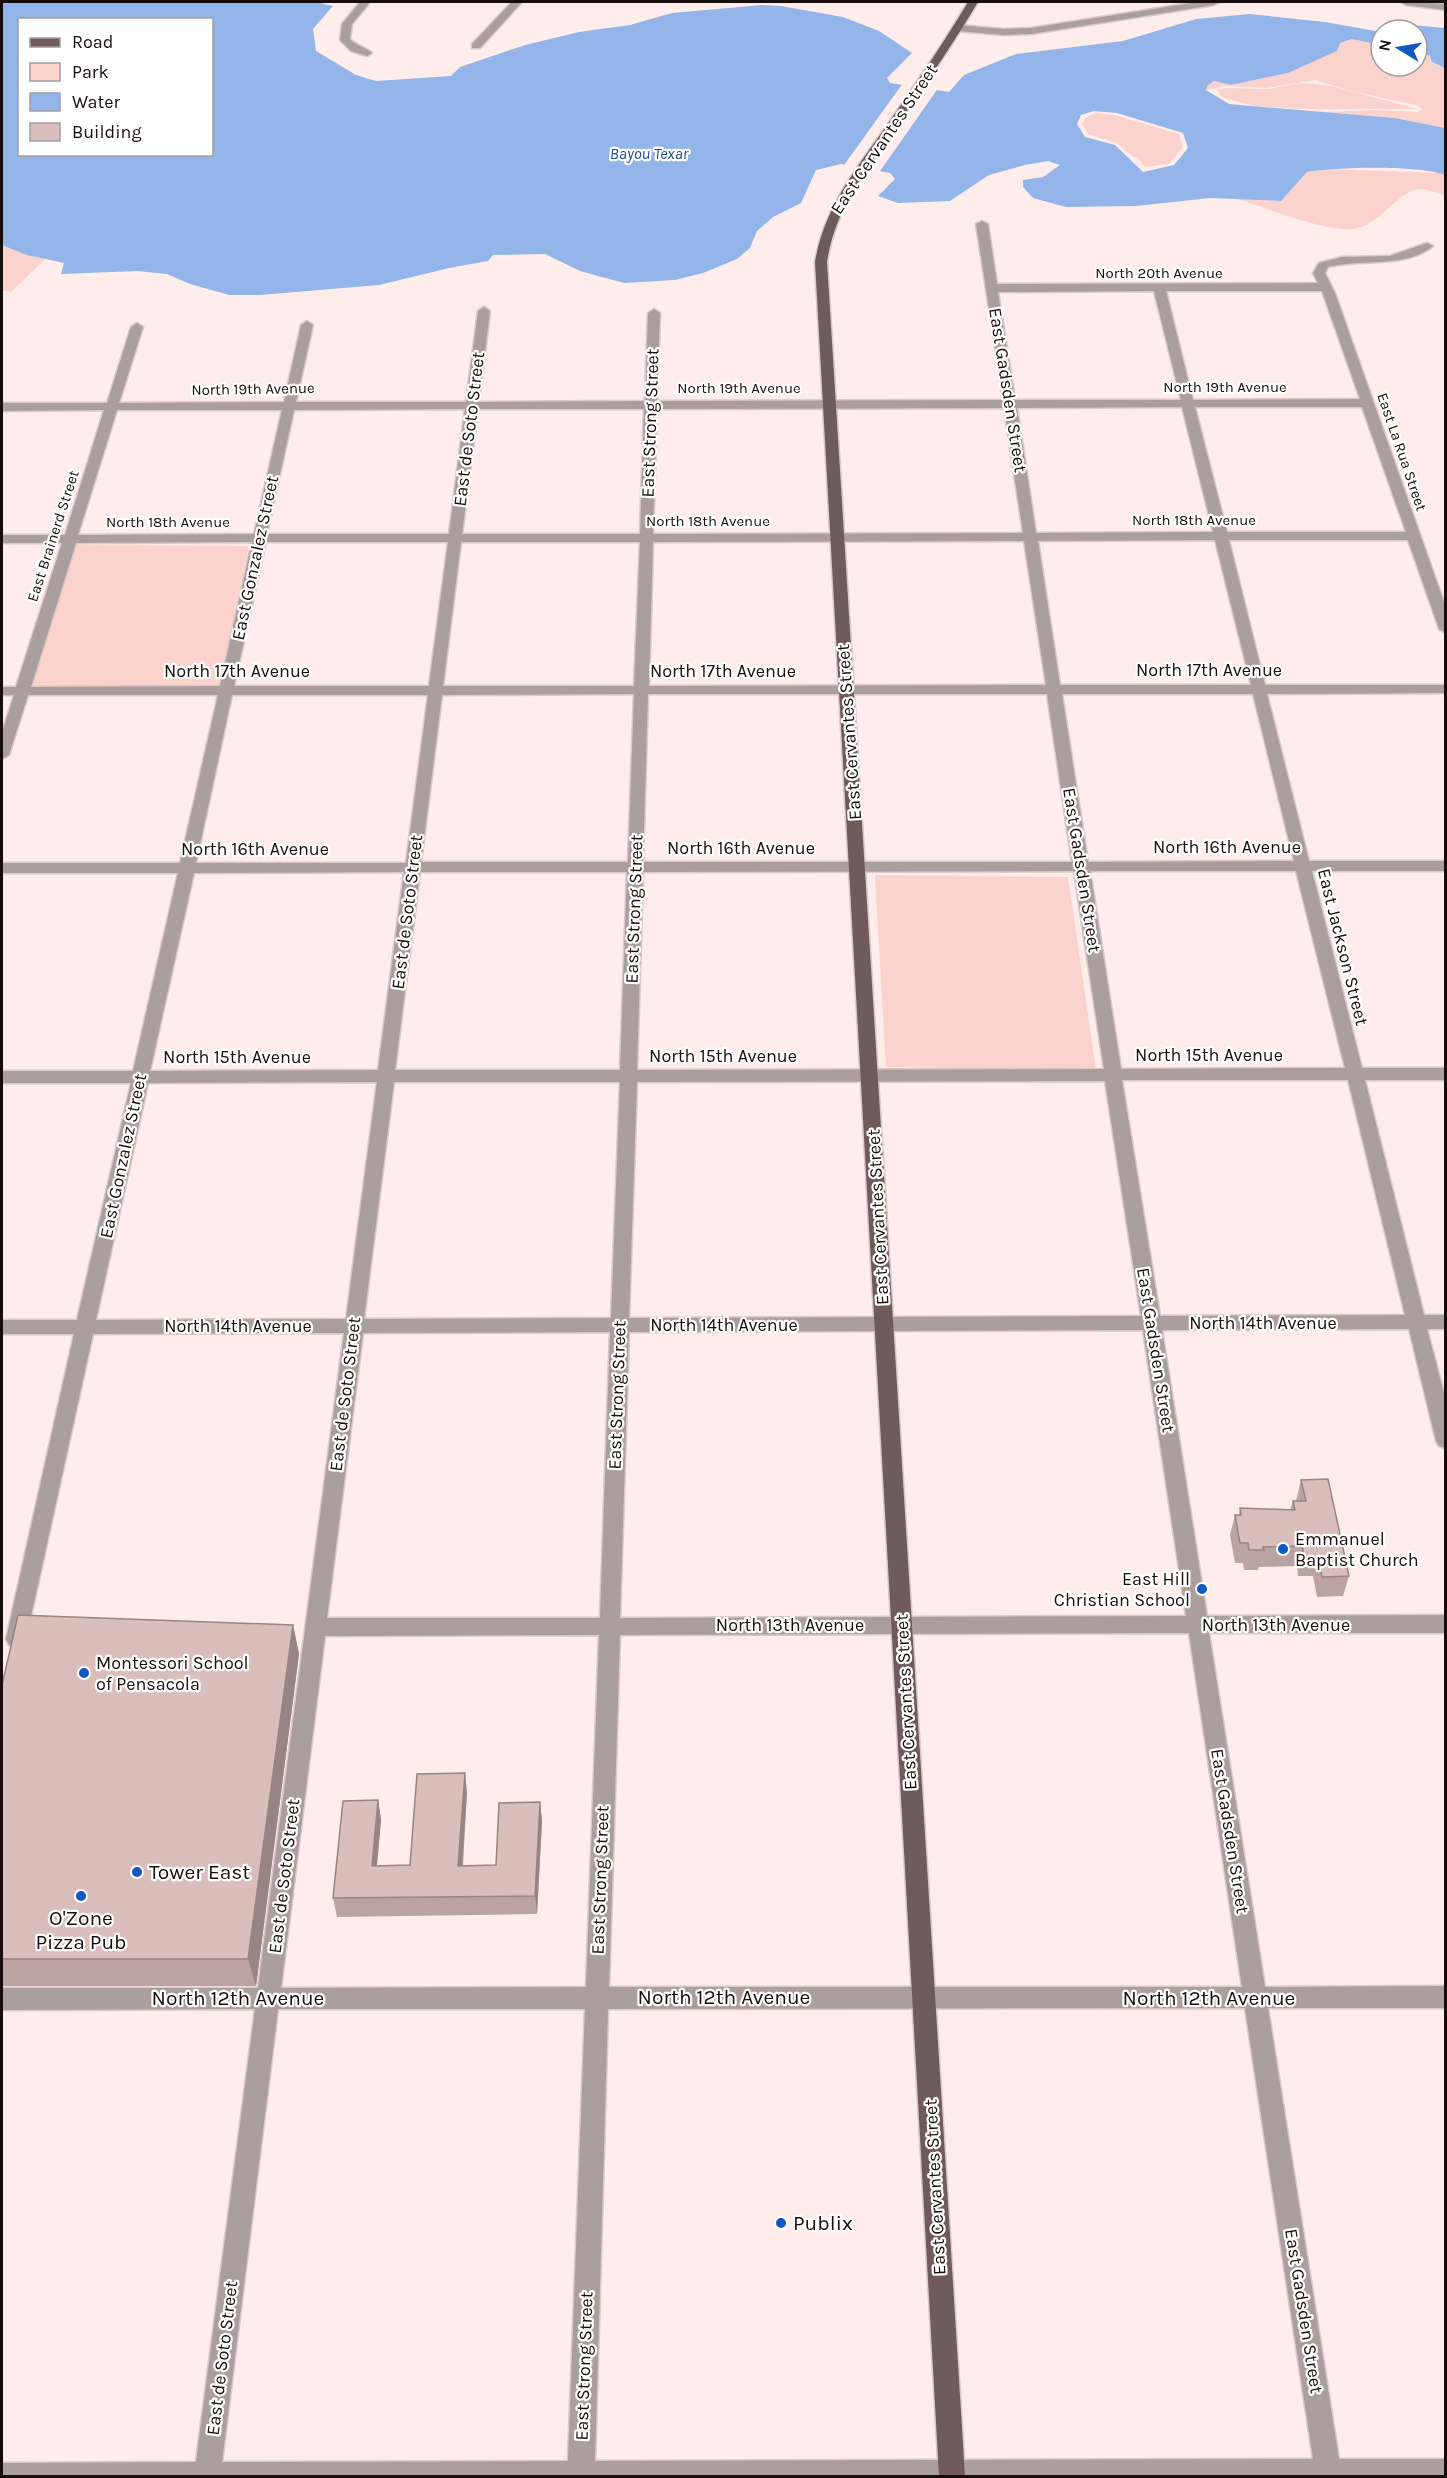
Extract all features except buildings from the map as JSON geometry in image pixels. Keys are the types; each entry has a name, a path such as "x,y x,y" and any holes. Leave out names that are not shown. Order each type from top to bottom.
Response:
{"main road":[{"name":"East Cervantes Street","path":"952,2474 821,252 831,216 855,177 958,28 973,2"}],"street":[{"path":"365,2 347,24 345,40 355,49 367,53"},
{"path":"476,46 517,2"},
{"path":"1126,15 1132,2"},
{"path":"958,28 1003,32 1031,31 1214,2"},
{"path":"1406,2 1429,2 1446,7"},
{"name":"East Gadsden Street","path":"982,224 1329,2474"},
{"path":"1326,287 1319,273 1320,269 1328,263 1391,259 1427,246"},
{"name":"North 20th Avenue","path":"993,288 1326,287"},
{"name":"East La Rua Street","path":"1326,287 1446,629"},
{"name":"East Jackson Street","path":"1159,288 1446,1441"},
{"name":"East de Soto Street","path":"207,2476 268,1998 307,1638 354,1326 484,311"},
{"name":"East Strong Street","path":"581,2475 654,313"},
{"name":"East Gonzalez Street","path":"10,1664 307,325"},
{"name":"East Brainerd Street","path":"2,755 137,327"},
{"name":"North 19th Avenue","path":"2,407 1368,403"},
{"name":"North 18th Avenue","path":"2,538 1414,536"},
{"name":"North 17th Avenue","path":"2,691 1446,689"},
{"name":"North 16th Avenue","path":"2,868 1446,866"},
{"name":"North 15th Avenue","path":"2,1077 1446,1074"},
{"name":"North 14th Avenue","path":"2,1327 1446,1322"},
{"name":"North 13th Avenue","path":"307,1638 610,1625 1446,1624"},
{"name":"North 12th Avenue","path":"2,1999 1446,1997"},
{"path":"2,2476 1446,2472"}],"green space":[{"path":"1352,39 1369,43 1369,78 1429,78 1429,56 1432,62 1445,68 1445,128 1395,118 1326,112 1372,110 1418,112 1422,109 1416,105 1355,92 1315,80 1267,88 1225,86 1206,90 1207,86 1214,81 1231,85 1288,73 1337,51 1340,43"},
{"path":"1300,83 1332,86 1417,109 1304,109 1255,106 1224,98 1218,90 1227,88 1269,89"},
{"path":"1096,113 1115,115 1179,134 1183,147 1169,164 1145,167 1137,157 1132,156 1117,143 1088,134 1082,124 1086,117"},
{"path":"1329,169 1440,173 1445,175 1445,196 1419,189 1412,191 1372,222 1353,229 1327,227 1238,199 1281,201 1307,172"},
{"path":"2,245 45,259 11,292 2,290"},
{"path":"73,545 249,546 220,687 29,687"},
{"path":"875,875 1068,877 1096,1070 886,1067"}],"water":[{"name":"Bayou Texar","path":"2,2 316,2 333,6 313,29 316,51 356,75 376,81 451,76 460,67 525,45 579,32 630,25 672,13 762,5 781,6 843,17 879,31 912,53 887,78 890,83 949,92 964,75 1016,54 1123,41 1196,19 1250,14 1325,22 1369,30 1369,43 1352,39 1340,43 1337,51 1288,73 1231,85 1214,81 1207,86 1206,90 1229,104 1395,118 1445,128 1445,175 1416,170 1377,168 1307,172 1281,201 1210,198 1136,206 1066,207 1033,198 1023,187 1023,180 1043,177 1060,165 1048,161 989,175 950,201 898,203 878,196 895,179 890,173 841,164 816,170 801,203 773,217 757,231 750,248 737,259 703,273 675,280 624,283 580,271 545,254 493,255 488,261 379,285 260,295 229,295 190,284 167,274 137,271 61,274 64,263 27,255 2,245","holes":["1094,111 1117,113 1183,133 1188,148 1174,165 1143,172 1115,145 1085,137 1077,124 1081,115"]},
{"path":"1429,27 1445,28 1445,68 1432,62"}],"pier":[{"path":"903,83 939,87 878,174 842,168"}],"place":[{"name":"Emmanuel Baptist Church","path":"1283,1549"},
{"name":"East Hill Christian School","path":"1202,1589"},
{"name":"Montessori School of Pensacola","path":"84,1673"},
{"name":"Tower East","path":"137,1872"},
{"name":"O'Zone Pizza Pub","path":"81,1896"},
{"name":"Publix","path":"781,2223"}]}
